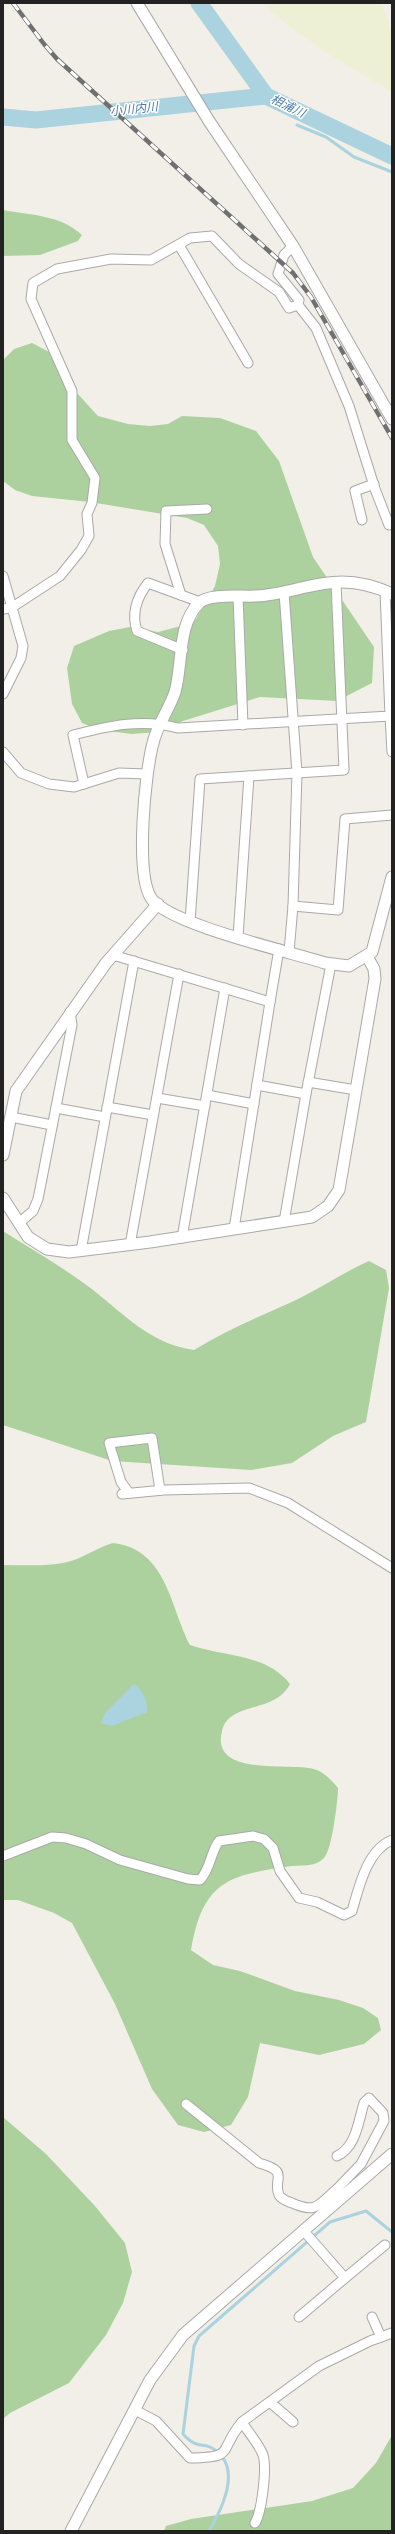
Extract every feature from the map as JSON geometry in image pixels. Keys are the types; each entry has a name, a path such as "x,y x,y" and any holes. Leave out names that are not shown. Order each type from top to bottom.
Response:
{"street":[{"path":"137,3 209,121 293,246 392,419"},
{"path":"7,609 60,576 81,550 89,536 87,514 92,503 95,478 72,440 72,391 30,299 33,283 57,269 111,259 151,260 190,238 212,236 240,264 279,292 289,308 298,305"},
{"path":"179,245 248,363"},
{"path":"293,246 284,255 278,274 299,300 298,305 316,328 349,406 389,525"},
{"path":"362,520 355,491 374,484"},
{"path":"181,595 165,544 166,511 207,509"},
{"path":"3,576 7,609 23,646 21,658 3,694"},
{"path":"190,922 200,779 344,770 336,582"},
{"path":"392,752 388,592 336,582 256,596 217,597 200,602 186,619 183,650 175,693 153,742 147,774 142,853 144,873 151,898 177,917 238,937 331,964 349,966 372,952 389,882 392,876"},
{"path":"183,650 137,631 134,622 140,593 148,583 200,602"},
{"path":"234,1229 270,1002 284,950 293,906 297,773 284,592"},
{"path":"238,596 243,725"},
{"path":"84,784 73,735 114,724 161,723 178,728 390,716"},
{"path":"3,752 21,773 48,784 74,787 119,773 147,774"},
{"path":"238,937 249,776"},
{"path":"293,906 338,910 345,819 392,815"},
{"path":"3,1155 16,1091 70,1012 113,955 158,904"},
{"path":"113,955 270,1002"},
{"path":"3,1198 28,1237 47,1249 69,1252 182,1238 312,1217 328,1206 339,1190 375,979 374,969 367,956"},
{"path":"81,1251 134,961"},
{"path":"284,1222 308,1082 331,964"},
{"path":"130,1245 179,974"},
{"path":"182,1238 225,988"},
{"path":"19,1223 33,1211 38,1199 72,1025 70,1012"},
{"path":"308,1082 356,1090"},
{"path":"256,1085 306,1094"},
{"path":"206,1095 254,1104"},
{"path":"156,1098 205,1106"},
{"path":"107,1107 153,1115"},
{"path":"56,1108 105,1117"},
{"path":"11,1118 52,1125"},
{"path":"160,1490 152,1438 108,1443 120,1482 126,1493 160,1490 249,1488 288,1503 392,1568"},
{"path":"3,1856 38,1841 52,1837 66,1838 86,1844 120,1860 188,1879 200,1880 207,1873 215,1847 219,1841 253,1836 264,1839 273,1848 280,1871 299,1898 317,1902 344,1915 352,1911 369,1863 381,1844 392,1840"},
{"path":"71,2531 135,2410 164,2359 183,2335 305,2232 361,2164 384,2121 383,2114 369,2098 364,2103 352,2142 347,2151 337,2156"},
{"path":"186,2104 211,2126 259,2162 272,2166 277,2172 279,2179 278,2194 283,2200 307,2210 314,2208 339,2192 392,2154"},
{"path":"305,2232 345,2278"},
{"path":"299,2317 385,2245"},
{"path":"372,2317 381,2337"},
{"path":"135,2410 156,2421 190,2458 216,2457 226,2451 235,2431 242,2422 319,2366 392,2333"},
{"path":"270,2403 293,2422"},
{"path":"242,2422 262,2454 263,2460 259,2516 254,2523"}],"green space":[{"path":"262,3 382,3 392,34 392,92 330,55 290,27"},
{"path":"3,210 45,217 65,223 82,235 78,241 40,255 3,256"},
{"path":"32,343 53,354 66,381 98,416 128,424 150,426 168,424 182,416 220,418 256,431 279,461 313,557 374,647 372,683 337,701 260,697 183,721 158,732 132,734 100,730 82,723 72,704 67,668 74,646 109,631 130,627 158,632 185,625 196,619 215,586 220,564 218,546 204,525 187,518 90,502 32,496 15,490 3,481 3,360 14,349"},
{"path":"3,1231 78,1279 146,1332 160,1340 176,1346 194,1350 231,1330 296,1300 369,1261 386,1270 389,1288 366,1422 333,1436 292,1463 251,1470 112,1461 3,1425"},
{"path":"113,1543 131,1548 145,1556 156,1568 164,1582 190,1645 257,1661 280,1674 290,1684 283,1693 274,1700 233,1715 226,1722 222,1731 222,1746 229,1756 241,1762 256,1765 317,1770 331,1780 338,1788 332,1836 324,1858 313,1864 270,1869 251,1873 235,1878 222,1886 211,1895 203,1909 196,1927 191,1950 213,1965 240,1971 295,1991 339,2000 363,2008 378,2018 381,2030 364,2044 319,2055 260,2043 248,2097 231,2125 204,2132 178,2125 152,2089 115,2004 72,1923 54,1913 18,1900 3,1900 3,1565 63,1563"},
{"path":"3,2117 46,2154 95,2206 125,2243 132,2272 123,2303 106,2335 69,2383 10,2413 3,2419"},
{"path":"392,2435 392,2531 164,2531 166,2526 191,2519 312,2501 353,2488 376,2463"}],"water":[{"path":"134,1684 140,1689 144,1696 147,1705 147,1712 112,1726 101,1723 105,1713"}],"waterway":[{"name":"相浦川","path":"199,3 266,96 392,156"},
{"name":"小川内川","path":"3,117 36,120 266,96"},
{"path":"297,125 326,137 354,157 392,172"},
{"path":"209,2531 224,2501 228,2478 227,2468 223,2458 215,2450 211,2447 197,2444 183,2434 194,2346 199,2336 330,2222 366,2211 392,2232"}],"railway":[{"path":"13,3 57,59 293,273 311,297 392,438"}]}
